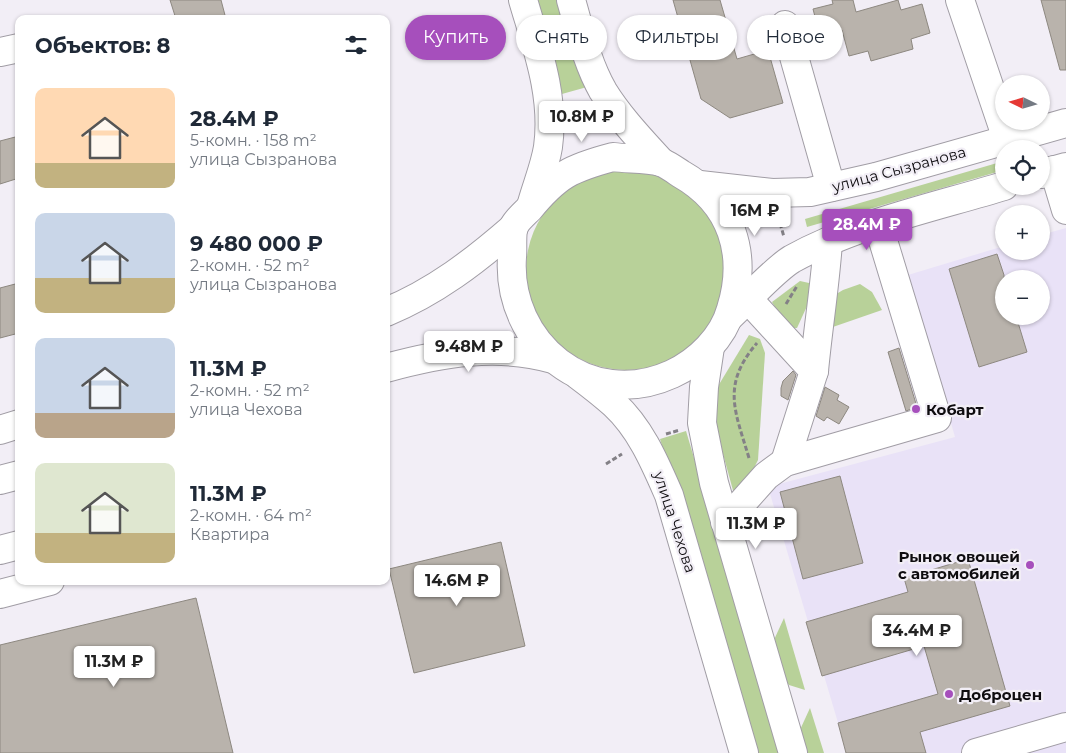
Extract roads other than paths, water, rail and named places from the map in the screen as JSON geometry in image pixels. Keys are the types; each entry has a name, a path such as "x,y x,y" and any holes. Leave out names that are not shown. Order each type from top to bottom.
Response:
{"main road":[{"path":"523,0 543,67 550,108 548,148 532,206"},
{"path":"571,0 587,55 603,90 626,124 661,162 700,185 721,210 732,233 738,258 738,308"},
{"path":"960,0 1007,139"},
{"path":"0,52 15,49"},
{"path":"795,60 831,187"},
{"name":"улица Сызранова","path":"700,185 772,193 810,192 1066,123"},
{"path":"390,310 411,302 447,281 477,259 514,226 551,183 579,166 613,157 661,162"},
{"path":"1054,171 1066,210"},
{"path":"514,226 511,269 516,305 531,336 553,359 578,375 610,384 632,385 659,380 685,368 710,347 738,308 790,260 828,242 878,224 995,189"},
{"path":"726,522 766,476 785,462 937,418 878,224"},
{"path":"785,462 814,371 818,318 825,289 828,242"},
{"path":"738,308 814,371"},
{"path":"710,347 704,387 702,423 714,483 793,753"},
{"path":"390,367 448,353 528,352 553,359"},
{"name":"улица Чехова","path":"578,375 615,404 632,424 651,455 662,479 669,495 744,753"},
{"path":"0,430 15,425"},
{"path":"0,480 15,476"},
{"path":"0,550 15,546"},
{"path":"0,594 35,585"},
{"path":"976,753 1066,727"}],"place":[{"name":"Кобарт","path":"916,409"},
{"name":"Рынок овощей с автомобилей","path":"1030,565"},
{"name":"Доброцен","path":"949,694"}]}
